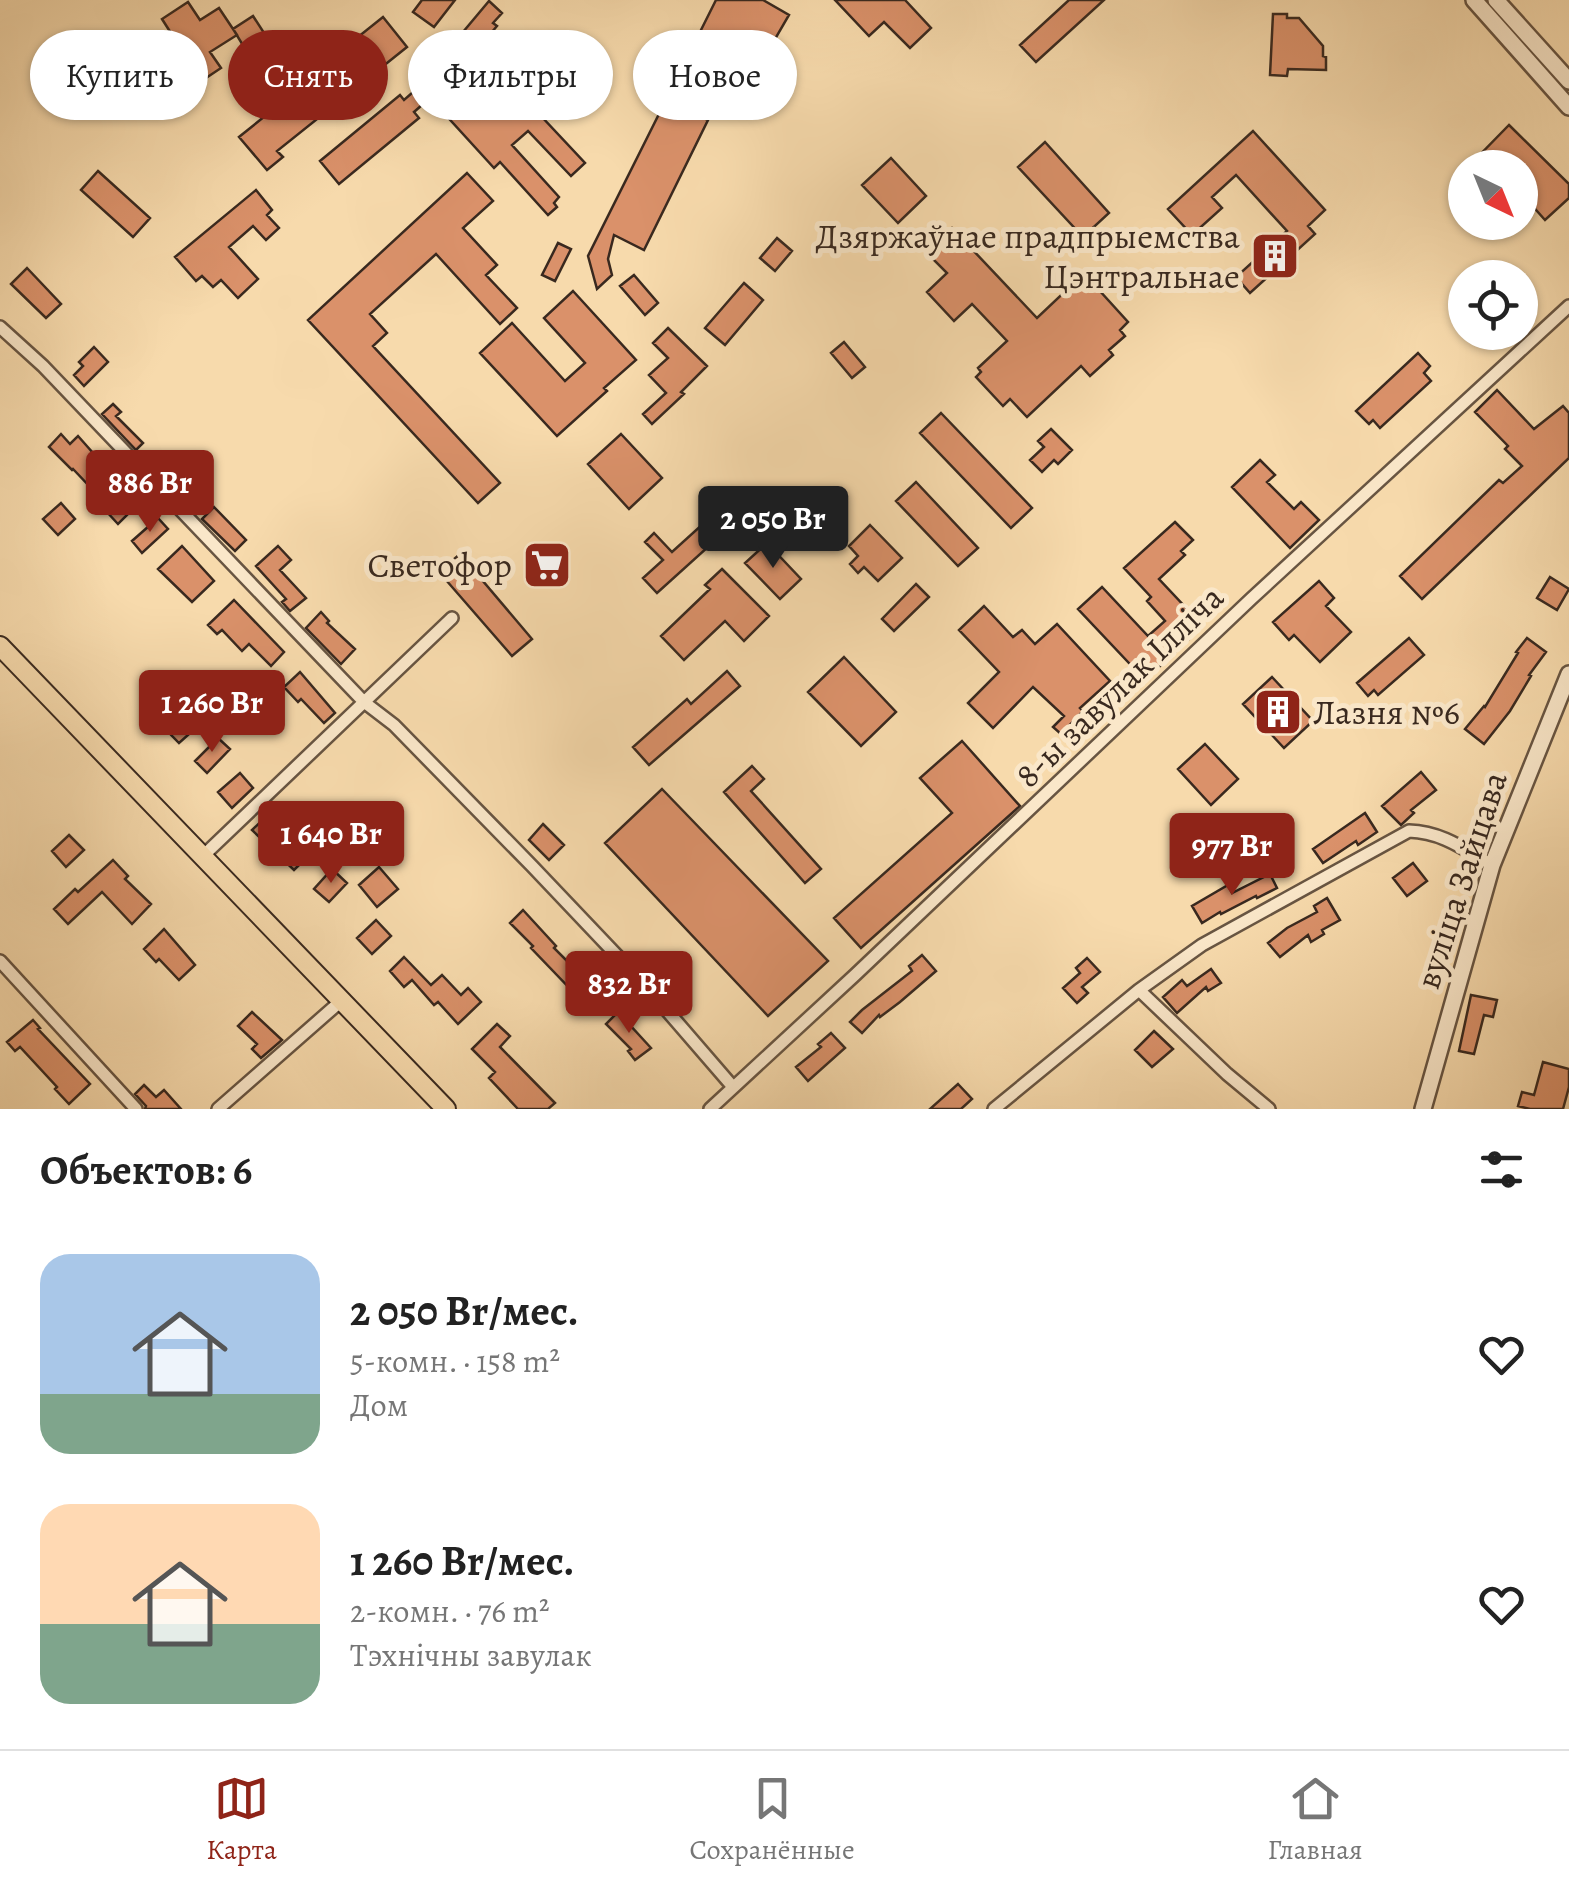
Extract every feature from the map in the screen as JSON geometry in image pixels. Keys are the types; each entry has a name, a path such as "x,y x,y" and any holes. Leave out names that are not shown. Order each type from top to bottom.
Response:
{"main road":[{"path":"0,646 446,1109"}],"street":[{"path":"1474,0 1569,108"},
{"path":"1496,0 1569,81"},
{"name":"8-ы завулак Ілліча","path":"710,1109 1264,586 1569,306"},
{"path":"0,327 43,366 364,702 394,726 532,866 644,984 733,1087"},
{"path":"203,856 452,618"},
{"name":"вуліца Зайцава","path":"1423,1109 1492,865 1569,674"},
{"path":"994,1109 1139,990 1202,944 1409,831 1429,831 1451,840 1492,865"},
{"path":"0,960 136,1109"},
{"path":"1139,990 1227,1074 1270,1109"},
{"path":"218,1109 342,1001"}],"building":[{"path":"422,0 455,0 434,27 413,12"},
{"path":"716,0 763,0 789,15 780,30 701,30"},
{"path":"835,0 905,0 931,28 910,48 884,22 869,36"},
{"path":"1069,0 1104,0 1036,62 1020,45"},
{"path":"489,1 502,13 493,23 497,26 494,30 465,30"},
{"path":"188,2 200,20 219,8 234,30 228,30 228,41 210,52 221,68 208,77 208,30 169,30 162,19"},
{"path":"1273,14 1299,18 1323,46 1326,70 1288,69 1287,76 1270,75"},
{"path":"253,16 262,30 234,30"},
{"path":"383,17 407,47 388,62 388,30 367,30"},
{"path":"400,95 404,100 408,96 408,120 417,120 339,184 320,161 370,120 388,120 388,105"},
{"path":"260,120 316,120 277,151 283,157 267,170 239,137"},
{"path":"450,120 545,120 585,163 571,176 528,131 512,145 559,197 554,203 557,207 548,215 500,162 494,168"},
{"path":"656,120 708,120 644,250 614,235 608,259 612,275 597,289 588,256"},
{"path":"1509,125 1534,150 1485,150"},
{"path":"1253,131 1325,210 1308,226 1315,234 1250,293 1236,277 1287,231 1236,175 1212,197 1222,208 1192,235 1168,209"},
{"path":"1045,142 1109,213 1083,237 1018,167"},
{"path":"1538,154 1569,184 1569,198 1545,220 1538,212"},
{"path":"891,158 926,196 898,223 862,185"},
{"path":"98,171 150,218 133,237 81,190"},
{"path":"467,173 493,201 463,228 497,265 486,275 517,308 500,324 436,254 370,314 387,333 373,346 500,483 478,503 308,320"},
{"path":"256,190 272,210 267,215 279,228 266,240 253,226 229,247 258,279 238,298 221,280 213,287 202,276 196,281 175,257"},
{"path":"952,228 1037,318 1076,281 1081,287 1089,279 1128,322 1120,330 1125,336 1109,350 1113,355 1090,376 1081,366 1027,417 1010,399 1003,406 976,377 981,372 978,368 1007,341 972,304 954,321 927,292 947,273 926,252"},
{"path":"777,238 792,251 775,271 760,258"},
{"path":"558,243 571,249 555,281 542,275"},
{"path":"27,268 61,304 46,318 11,284"},
{"path":"634,275 658,303 645,315 620,286"},
{"path":"744,283 763,300 725,345 705,328"},
{"path":"573,291 636,360 557,436 480,353 512,323 565,381 585,363 544,318"},
{"path":"668,328 707,366 652,424 643,414 666,393 649,375 668,358 653,343"},
{"path":"844,342 865,367 852,378 831,353"},
{"path":"94,347 108,362 84,386 74,375 83,366 79,362"},
{"path":"1418,353 1430,366 1424,373 1431,381 1380,428 1373,420 1369,424 1356,411"},
{"path":"1497,390 1534,429 1563,406 1569,413 1569,458 1422,599 1400,576 1499,480 1503,483 1522,466 1475,412"},
{"path":"113,404 121,412 116,416 143,443 136,450 102,414"},
{"path":"941,413 1032,508 1011,528 920,433"},
{"path":"1051,429 1072,450 1058,464 1054,460 1042,472 1030,460 1044,447 1038,441"},
{"path":"61,434 70,444 78,436 137,505 118,524 106,511 110,508 49,447"},
{"path":"621,434 662,478 629,509 588,464"},
{"path":"1260,460 1275,475 1267,482 1294,509 1301,502 1319,520 1290,548 1232,487"},
{"path":"916,482 978,548 958,566 896,501"},
{"path":"61,503 75,519 58,535 43,519"},
{"path":"725,504 739,519 657,593 643,578 663,560 645,542 654,533 672,552"},
{"path":"214,507 246,540 235,551 202,519"},
{"path":"158,518 168,529 142,553 132,541"},
{"path":"1175,522 1193,540 1181,551 1185,555 1159,579 1203,626 1145,680 1078,609 1102,587 1148,636 1165,621 1147,601 1151,597 1124,568"},
{"path":"870,525 902,558 878,581 864,567 858,573 850,564 858,556 849,546"},
{"path":"767,543 801,579 780,599 745,563"},
{"path":"182,546 214,581 192,602 158,569"},
{"path":"278,546 291,560 280,570 306,598 290,611 282,602 286,599 256,566"},
{"path":"460,554 532,639 512,656 439,572"},
{"path":"722,569 769,616 744,641 725,621 684,660 661,636 710,589 705,585"},
{"path":"1550,577 1569,589 1557,610 1537,598"},
{"path":"1319,581 1334,598 1326,606 1351,632 1320,662 1294,635 1289,640 1273,622"},
{"path":"916,584 929,597 894,631 882,619"},
{"path":"234,600 284,652 271,666 249,644 242,651 222,630 217,634 208,625"},
{"path":"984,606 1013,637 1022,630 1035,644 1057,624 1110,681 1080,708 1083,711 1061,734 1053,727 1064,716 1033,687 993,728 968,703 999,672 959,630"},
{"path":"321,612 327,623 355,649 341,664 306,628"},
{"path":"1409,638 1424,655 1378,695 1374,690 1368,696 1357,683"},
{"path":"1527,638 1546,652 1510,711 1484,744 1465,729 1485,707"},
{"path":"844,657 896,712 861,746 808,692"},
{"path":"727,671 740,686 649,765 633,747 687,699 691,704"},
{"path":"300,672 335,713 324,723 284,687"},
{"name":"Лазня №6","path":"1272,677 1313,721 1284,748 1243,704"},
{"path":"166,680 179,694 162,710 188,735 179,743 141,704"},
{"path":"218,738 230,749 207,773 195,761"},
{"path":"962,741 1020,806 861,948 834,918 952,813 920,778"},
{"path":"1205,744 1238,779 1211,805 1178,769"},
{"path":"752,766 764,779 751,791 821,869 805,883 724,792"},
{"path":"1421,772 1436,790 1411,810 1414,813 1401,825 1382,806"},
{"path":"240,773 253,788 232,808 218,792"},
{"path":"662,789 828,961 768,1016 605,843"},
{"path":"270,813 294,839 322,814 336,829 294,870 252,830"},
{"path":"1365,813 1377,832 1323,863 1313,849"},
{"path":"543,824 564,845 549,860 529,840"},
{"path":"69,835 84,850 66,867 52,851"},
{"path":"113,860 128,876 125,879 151,904 132,924 102,892 68,924 54,909"},
{"path":"1413,863 1427,881 1407,896 1393,878"},
{"path":"379,867 398,889 377,907 359,885"},
{"path":"332,869 347,883 329,902 314,889"},
{"path":"1270,874 1277,888 1202,923 1192,906 1228,885 1232,893"},
{"path":"1327,898 1340,920 1311,942 1308,935 1280,957 1268,943 1317,912 1314,906"},
{"path":"523,910 598,992 582,1007 576,995 510,923"},
{"path":"376,920 391,936 372,954 357,938"},
{"path":"164,929 195,965 179,980 144,949"},
{"path":"922,955 936,971 862,1033 850,1022 912,971 909,966"},
{"path":"404,957 431,985 442,975 461,995 468,988 481,1002 458,1024 412,980 404,987 390,971"},
{"path":"1087,958 1100,972 1082,987 1088,993 1077,1003 1063,988 1080,973 1076,968"},
{"path":"1211,969 1221,983 1208,991 1206,987 1177,1013 1163,997 1182,980 1187,986"},
{"path":"1471,995 1497,1000 1493,1017 1484,1015 1474,1054 1459,1051"},
{"path":"252,1012 282,1040 261,1058 252,1049 257,1044 238,1026"},
{"path":"618,1012 651,1048 635,1060 628,1051 631,1049 606,1024"},
{"path":"33,1020 90,1084 69,1104 20,1047 15,1051 7,1042"},
{"path":"497,1024 510,1036 500,1047 555,1103 548,1109 518,1109 489,1078 495,1072 472,1049"},
{"path":"1154,1031 1173,1049 1152,1067 1135,1050"},
{"path":"831,1033 845,1048 808,1081 796,1067 821,1047 818,1044"},
{"path":"1543,1062 1569,1069 1563,1109 1518,1106 1522,1092 1534,1095"},
{"path":"958,1084 972,1099 961,1109 930,1109"},
{"path":"144,1085 156,1097 164,1090 181,1109 145,1109 135,1094"}],"place":[{"name":"Дзяржаўнае прадпрыемства Цэнтральнае","path":"1275,256"},
{"name":"Светофор","path":"547,565"},
{"name":"Лазня №6","path":"1278,712"}]}
